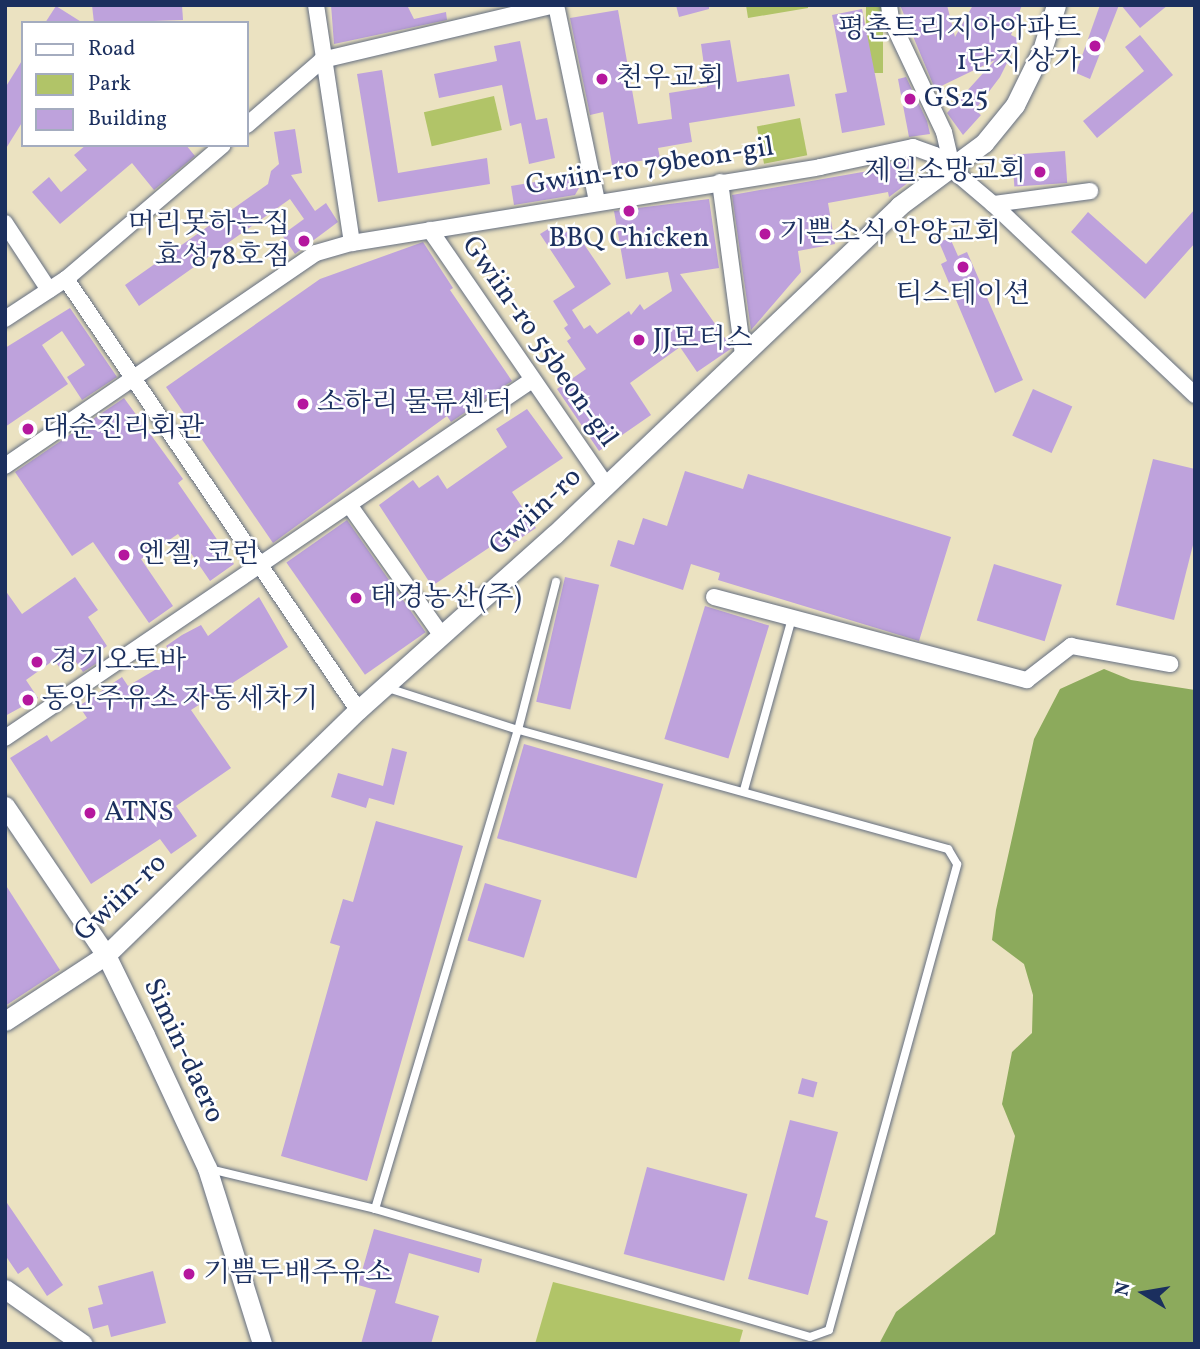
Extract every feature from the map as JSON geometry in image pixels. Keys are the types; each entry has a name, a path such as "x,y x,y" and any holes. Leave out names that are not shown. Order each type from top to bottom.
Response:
{"street":[{"path":"316,5 322,60 352,243"},
{"path":"248,124 322,60 555,5 597,202"},
{"path":"889,5 891,20 944,132 952,168"},
{"name":"Gwiin-ro","path":"5,1021 106,955 358,710 442,636 900,206 984,143 1015,106 1042,50 1056,5"},
{"path":"5,319 66,279 221,147"},
{"name":"Gwiin-ro 79beon-gil","path":"5,466 316,253 352,243 913,147 952,168 993,204 1195,395"},
{"path":"720,182 743,354"},
{"path":"993,204 1090,191"},
{"path":"5,223 49,290"},
{"name":"Gwiin-ro 55beon-gil","path":"430,230 605,484"},
{"path":"66,279 263,564 358,710"},
{"path":"5,738 533,380"},
{"path":"350,506 442,636"},
{"path":"714,597 1027,680 1071,646 1170,664"},
{"name":"Simin-daero","path":"5,806 106,955 207,1168 262,1344"},
{"path":"5,1290 83,1344"}],"lane":[{"path":"375,1209 518,730 556,582"},
{"path":"744,790 792,618"},
{"path":"207,1168 375,1209 810,1337 829,1330 957,864 948,849 744,790 518,730 385,687"}],"green space":[{"path":"746,5 808,5 808,8 748,18"},
{"path":"866,5 883,5 883,73 866,73"},
{"path":"494,96 502,130 432,146 424,112"},
{"path":"800,118 807,155 764,164 757,126"},
{"path":"1104,669 1131,680 1195,690 1195,1344 879,1344 896,1312 995,1234 1015,1136 1002,1104 1012,1052 1032,1033 1033,995 1024,964 992,940 996,910 1034,739 1060,689"},
{"path":"553,1282 743,1330 739,1344 535,1344"}],"building":[{"path":"92,5 182,5 183,20 94,21"},
{"path":"331,5 407,5 414,19 446,12 447,20 334,44"},
{"path":"676,5 709,5 709,9 679,17"},
{"path":"900,5 947,5 955,37 973,5 1022,5 1011,35 1019,39 1000,77 975,110 981,115 963,135 947,113 995,60 935,89"},
{"name":"평촌트리지아아파트 1단지 상가","path":"1100,5 1119,5 1090,79 1076,73"},
{"path":"1121,5 1168,5 1140,28"},
{"path":"56,6 80,21 46,21"},
{"path":"862,9 885,125 842,133 835,94 847,92 832,15"},
{"path":"618,10 638,124 672,119 669,93 707,87 701,44 730,40 737,82 789,74 795,106 689,123 692,142 658,148 660,158 612,165 603,112 590,115 570,18"},
{"path":"1140,35 1173,75 1097,138 1083,121 1144,71 1125,47"},
{"path":"520,41 536,120 547,118 555,158 529,164 521,123 510,126 502,85 439,98 434,74 497,61 494,46"},
{"path":"21,62 21,124 5,150 5,88"},
{"path":"382,70 398,173 487,158 490,184 378,202 357,74"},
{"name":"GS25","path":"906,77 927,121 930,134 909,137 898,79"},
{"path":"295,129 302,173 291,175 315,211 326,203 338,222 295,254 282,235 304,219 290,199 139,306 125,285 268,184 271,171 279,164 274,132"},
{"path":"84,147 188,147 195,156 154,190 132,163 60,224 32,192 49,177 61,192 87,170 74,155"},
{"name":"제일소망교회","path":"1065,151 1067,183 1014,187 1012,155"},
{"path":"910,159 913,179 889,197 888,192 828,203 835,244 798,251 801,272 751,330 732,195 885,168 885,164"},
{"path":"577,175 579,188 575,195 514,205 511,186"},
{"path":"709,199 719,268 680,274 732,348 697,372 680,347 630,383 651,415 599,451 557,389 586,369 567,341 571,338 564,328 568,325 553,301 575,287 540,234 553,226 560,236 573,228 611,284 572,310 584,329 590,325 597,334 629,311 631,315 640,304 644,310 672,291 668,272 626,279 614,211"},
{"path":"1195,209 1195,243 1145,299 1071,232 1088,212 1146,264"},
{"path":"950,238 958,256 967,252 1023,380 995,393 941,264 947,261 939,242"},
{"name":"소하리 물류센터","path":"423,242 453,288 450,290 512,381 451,422 447,416 273,543 166,387 320,279"},
{"path":"70,308 117,377 82,400 67,377 85,365 62,331 42,345 68,384 5,427 5,348"},
{"path":"1033,389 1072,406 1052,453 1012,436"},
{"path":"124,398 183,479 178,483 234,564 210,581 178,534 141,559 173,606 149,623 93,542 72,556 15,472"},
{"path":"527,409 563,458 512,492 536,528 501,551 496,543 432,586 379,505 413,480 419,488 438,475 447,489 507,447 496,429"},
{"path":"1153,459 1195,469 1195,537 1174,620 1116,605"},
{"path":"685,471 743,489 748,474 951,537 919,641 718,580 720,573 691,564 683,590 610,566 618,540 634,545 643,518 667,526"},
{"name":"태경농산(주)","path":"347,520 426,632 365,675 286,562"},
{"path":"994,564 1062,585 1045,641 977,620"},
{"path":"75,577 98,610 88,617 107,646 96,654 100,661 83,672 74,659 60,668 54,660 26,680 38,698 5,716 5,590 22,614"},
{"path":"565,577 599,585 570,710 536,702"},
{"path":"259,597 288,647 191,710 231,768 176,806 197,836 171,854 160,839 91,884 10,758 47,735 51,742 87,718 79,706 122,677 128,686 175,658 166,646 182,635 201,625 208,636"},
{"path":"705,606 769,626 728,759 664,739"},
{"path":"524,744 663,784 636,878 497,838"},
{"path":"392,748 407,752 394,805 369,798 366,808 331,797 338,773 383,786"},
{"path":"376,821 463,846 367,1181 281,1156 340,946 330,943 343,899 353,902"},
{"path":"485,883 541,900 524,958 467,940"},
{"path":"5,884 60,970 5,1006"},
{"path":"802,1078 817,1082 813,1098 798,1093"},
{"path":"790,1120 838,1132 815,1217 828,1221 808,1295 748,1279"},
{"path":"647,1167 747,1194 724,1281 624,1254"},
{"path":"5,1200 63,1285 47,1296 28,1267 18,1274 5,1255"},
{"path":"374,1229 482,1259 479,1273 409,1253 395,1303 439,1316 431,1344 361,1344 376,1290 358,1285"},
{"path":"153,1271 166,1323 111,1337 108,1325 93,1329 88,1308 103,1304 98,1286"}],"place":[{"name":"평촌트리지아아파트 1단지 상가","path":"1095,46"},
{"name":"천우교회","path":"602,79"},
{"name":"GS25","path":"910,99"},
{"name":"제일소망교회","path":"1040,172"},
{"name":"BBQ Chicken","path":"629,211"},
{"name":"기쁜소식 안양교회","path":"765,234"},
{"name":"머리못하는집 효성78호점","path":"304,241"},
{"name":"티스테이션","path":"963,267"},
{"name":"JJ모터스","path":"639,340"},
{"name":"소하리 물류센터","path":"303,404"},
{"name":"대순진리회관","path":"28,429"},
{"name":"엔젤, 코런","path":"124,555"},
{"name":"태경농산(주)","path":"356,598"},
{"name":"경기오토바","path":"37,662"},
{"name":"동안주유소 자동세차기","path":"28,700"},
{"name":"ATNS","path":"90,813"},
{"name":"기쁨두배주유소","path":"189,1274"}]}
